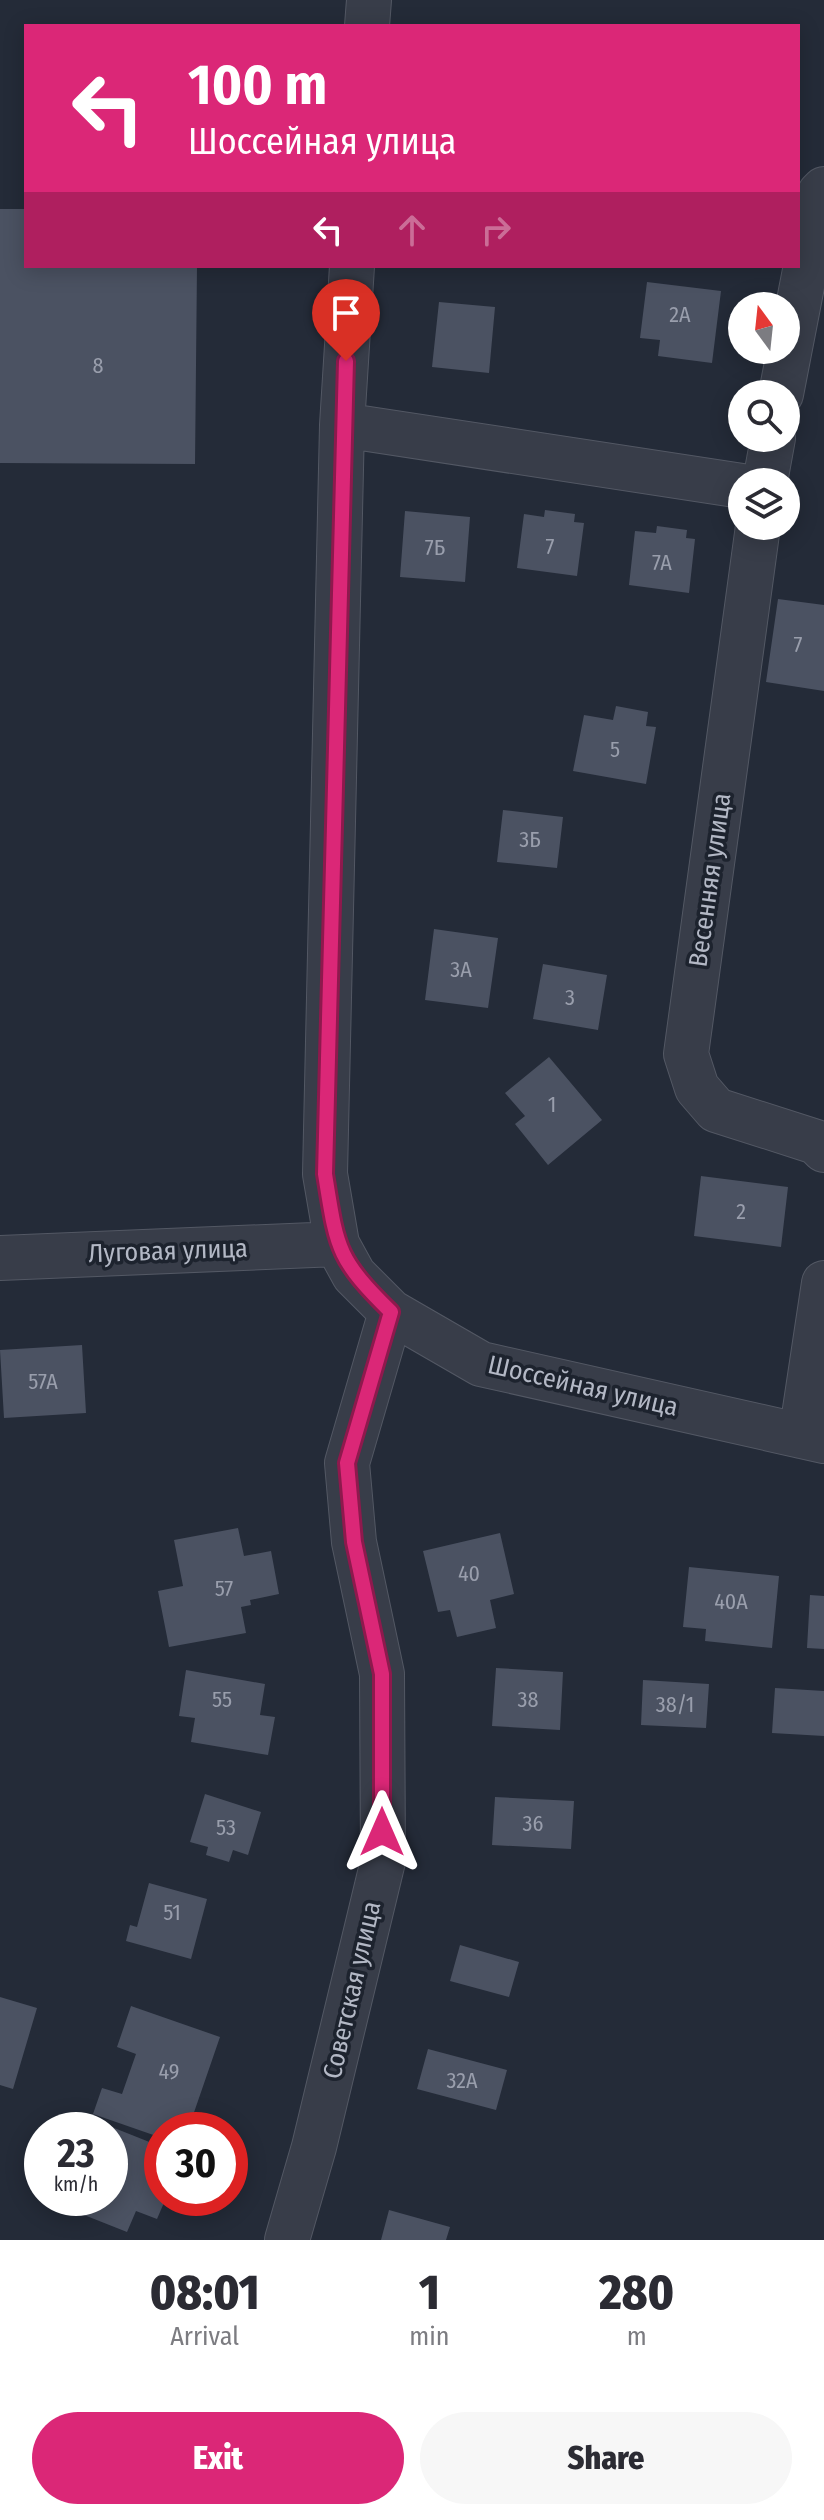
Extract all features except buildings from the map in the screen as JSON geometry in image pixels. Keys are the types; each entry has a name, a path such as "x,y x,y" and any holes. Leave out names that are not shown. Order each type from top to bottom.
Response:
{"street":[{"path":"367,24 369,0"},
{"path":"784,380 820,193 824,189"},
{"path":"337,1244 325,1174 342,425 352,268"},
{"path":"342,425 728,484"},
{"name":"Весенняя улица","path":"756,540 686,1054 697,1088 716,1110 816,1142 824,1150"},
{"name":"Луговая улица","path":"0,1258 337,1244"},
{"name":"Шоссейная улица","path":"337,1244 354,1275 391,1312 481,1364 813,1438"},
{"path":"813,1438 824,1283"},
{"name":"Советская улица","path":"287,2240 314,2147 383,1861 382,1674 354,1542 347,1463 391,1312"}],"route":[{"path":"346,361 341,456 325,1174 337,1244 354,1275 391,1312 347,1463 354,1542 382,1674 382,1832"}]}
